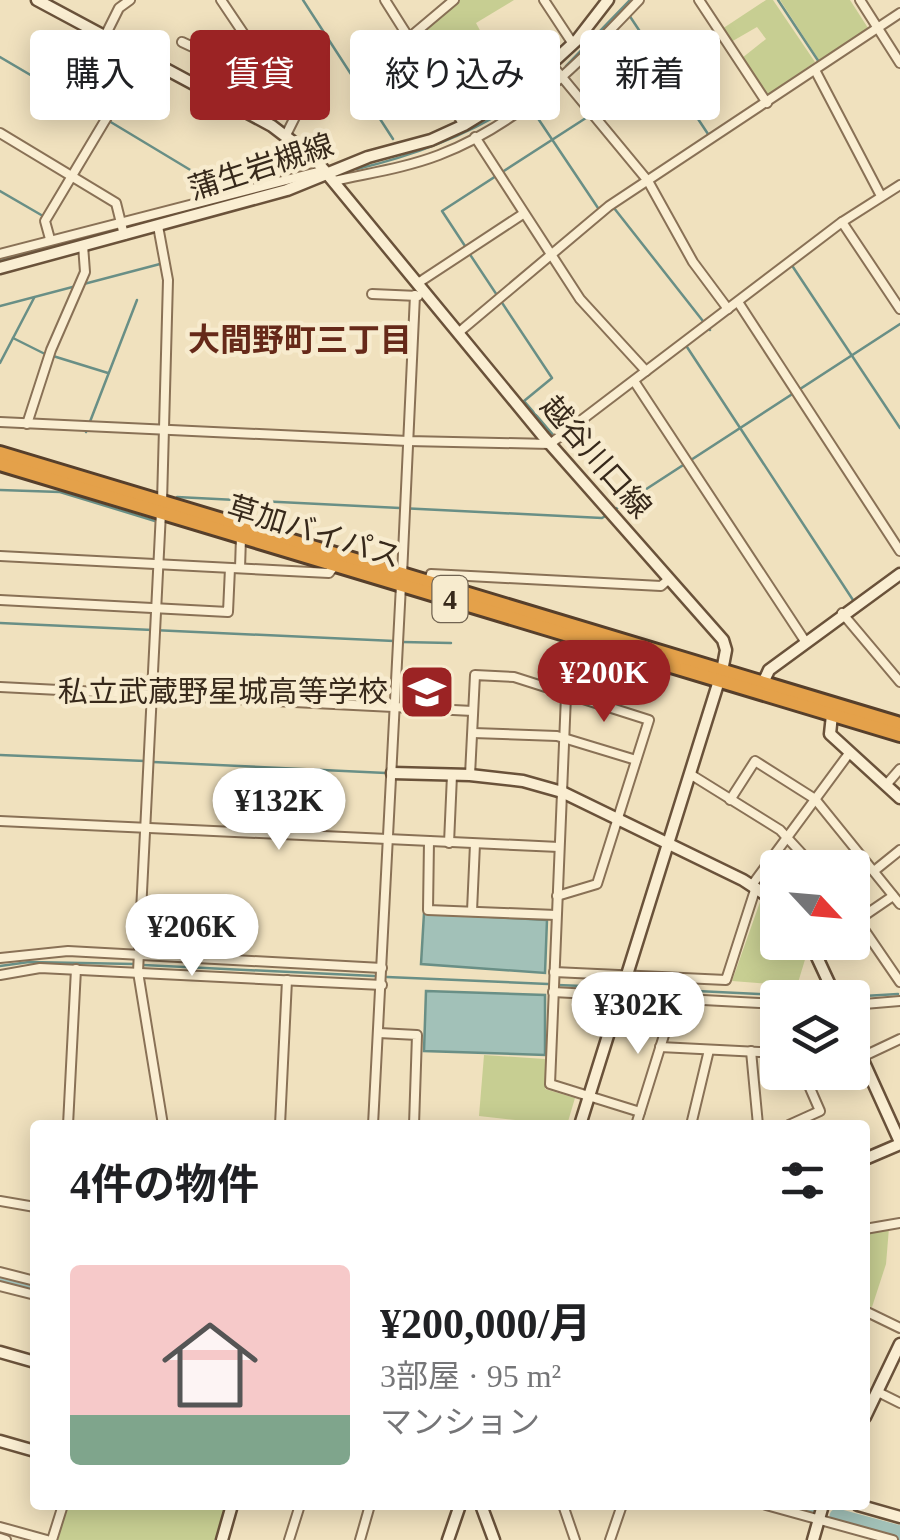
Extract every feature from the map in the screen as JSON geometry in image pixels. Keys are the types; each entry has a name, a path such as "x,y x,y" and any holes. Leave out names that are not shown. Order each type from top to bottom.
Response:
{"highway":[{"name":"草加バイパス","path":"0,453 571,636 721,676"},
{"name":"草加バイパス","path":"0,464 162,507 240,537 335,565 429,582 721,676 900,724"},
{"name":"草加バイパス","path":"761,688 900,736"}],"main road":[{"name":"越谷川口線","path":"37,0 93,30"},
{"name":"蒲生岩槻線","path":"560,57 608,0"},
{"name":"越谷川口線","path":"170,72 286,135 329,175 550,444 723,640 726,658 721,676"},
{"name":"蒲生岩槻線","path":"0,268 287,190 368,158 432,140 472,120"},
{"path":"761,688 768,670 900,574"},
{"path":"582,1120 721,676"},
{"path":"832,715 830,734 900,798"},
{"path":"392,773 470,775 523,781 562,792 760,890"},
{"path":"870,1075 900,1143 870,1157"},
{"path":"870,1407 900,1344"},
{"path":"0,1352 30,1361"},
{"path":"0,1441 30,1450"},
{"path":"870,1508 900,1517"},
{"path":"222,1540 231,1510"},
{"path":"448,1540 458,1510"},
{"path":"483,1510 494,1540"},
{"path":"813,1540 821,1510"}],"street":[{"path":"107,30 120,8 130,0"},
{"path":"221,0 241,30"},
{"path":"385,0 405,30"},
{"path":"418,30 454,0"},
{"path":"544,0 573,44"},
{"path":"0,254 121,221 329,175 410,165 443,154 529,107 639,0"},
{"path":"698,0 767,103"},
{"path":"860,0 900,63"},
{"path":"458,333 608,206 900,13"},
{"path":"182,42 190,46"},
{"path":"815,70 881,196"},
{"path":"560,74 648,181 692,262 728,309"},
{"path":"50,239 45,221 105,120"},
{"path":"286,135 293,120"},
{"path":"461,120 464,125"},
{"path":"0,133 116,202 124,235"},
{"path":"475,137 580,299 646,372"},
{"path":"0,422 550,444 842,222 900,185"},
{"path":"418,283 523,214"},
{"path":"842,222 900,309"},
{"path":"158,226 168,280 162,507 138,972 162,1120"},
{"path":"27,424 52,350 85,272 83,246"},
{"path":"372,294 428,296"},
{"path":"373,1120 414,296"},
{"path":"738,302 900,552"},
{"path":"634,381 805,642"},
{"path":"0,600 228,612 240,537"},
{"path":"294,572 298,554"},
{"path":"0,556 329,573 335,565"},
{"path":"429,582 431,574 661,586 670,579"},
{"path":"842,613 900,682"},
{"path":"571,636 558,847 550,1084 640,1112"},
{"path":"470,775 475,675 514,677 650,720 597,884 557,896"},
{"path":"0,687 473,711"},
{"path":"473,733 564,738 636,760"},
{"path":"554,972 726,980 754,886 850,752"},
{"path":"730,800 755,761 815,799 900,904"},
{"path":"886,785 900,769"},
{"path":"690,774 787,837 799,850"},
{"path":"449,842 452,775"},
{"path":"0,821 558,847"},
{"path":"429,842 428,910 556,915"},
{"path":"472,911 476,844"},
{"path":"874,871 900,850"},
{"path":"870,909 893,896"},
{"path":"870,939 900,982"},
{"path":"0,958 68,951 382,968"},
{"path":"0,975 40,968 382,985"},
{"path":"68,1120 76,970"},
{"path":"280,1120 287,980"},
{"path":"553,992 760,1003"},
{"path":"638,1120 675,1000"},
{"path":"870,1004 900,1001"},
{"path":"379,1032 417,1035 414,1120"},
{"path":"870,1053 900,1039"},
{"path":"660,1048 760,1052"},
{"path":"692,1120 708,1050"},
{"path":"751,1052 758,1120"},
{"path":"800,1120 820,1111 811,1090"},
{"path":"0,1202 30,1205"},
{"path":"870,1228 900,1222"},
{"path":"0,1272 30,1280"},
{"path":"0,1286 30,1294"},
{"path":"870,1314 900,1328"},
{"path":"878,1392 900,1403"},
{"path":"0,1527 50,1540 60,1510"},
{"path":"290,1540 299,1510"},
{"path":"360,1540 369,1510"},
{"path":"565,1510 575,1540"},
{"path":"610,1540 620,1510"},
{"path":"783,1510 893,1540"}],"green space":[{"path":"460,0 514,0 476,23 480,30 423,30"},
{"path":"766,0 773,0 815,62 766,96 742,58 766,39 757,27 731,42 722,29"},
{"path":"780,0 850,0 868,28 819,60"},
{"path":"760,902 760,960 805,960 799,980 732,981"},
{"path":"484,1055 545,1059 545,1089 575,1098 568,1120 479,1116"},
{"path":"889,1228 886,1264 872,1307 870,1306 870,1232"},
{"path":"66,1510 227,1510 218,1540 58,1540"}],"water":[{"path":"424,913 547,920 545,973 421,964"},
{"path":"426,991 545,995 545,1055 424,1051"}],"waterway":[{"path":"303,0 393,139"},
{"path":"566,66 630,0"},
{"path":"778,0 819,62"},
{"path":"629,15 708,134"},
{"path":"0,57 30,75"},
{"path":"357,169 410,154 489,120"},
{"path":"539,120 598,208"},
{"path":"465,246 442,211 583,120"},
{"path":"109,121 192,171 199,197"},
{"path":"0,191 43,216"},
{"path":"614,208 710,330"},
{"path":"129,227 193,209"},
{"path":"0,261 114,231"},
{"path":"469,253 552,378 524,401 554,436"},
{"path":"0,306 160,264"},
{"path":"793,267 900,428"},
{"path":"0,363 34,298"},
{"path":"86,432 137,300"},
{"path":"614,510 900,324"},
{"path":"13,338 45,354"},
{"path":"687,347 853,600"},
{"path":"53,356 108,373"},
{"path":"0,490 60,492 155,521 158,518"},
{"path":"174,501 177,497 602,518 607,515"},
{"path":"0,623 394,641"},
{"path":"402,642 451,643"},
{"path":"0,755 145,761"},
{"path":"153,762 386,773"},
{"path":"0,966 29,962 134,964"},
{"path":"143,965 374,976"},
{"path":"387,977 548,984"},
{"path":"557,985 609,987"},
{"path":"635,988 760,994"},
{"path":"870,996 898,994"},
{"path":"0,1278 30,1287"},
{"path":"837,1516 900,1533"}],"place":[{"name":"私立武蔵野星城高等学校","path":"427,692"}],"district":[{"name":"大間野町三丁目","path":"300,340"}]}
